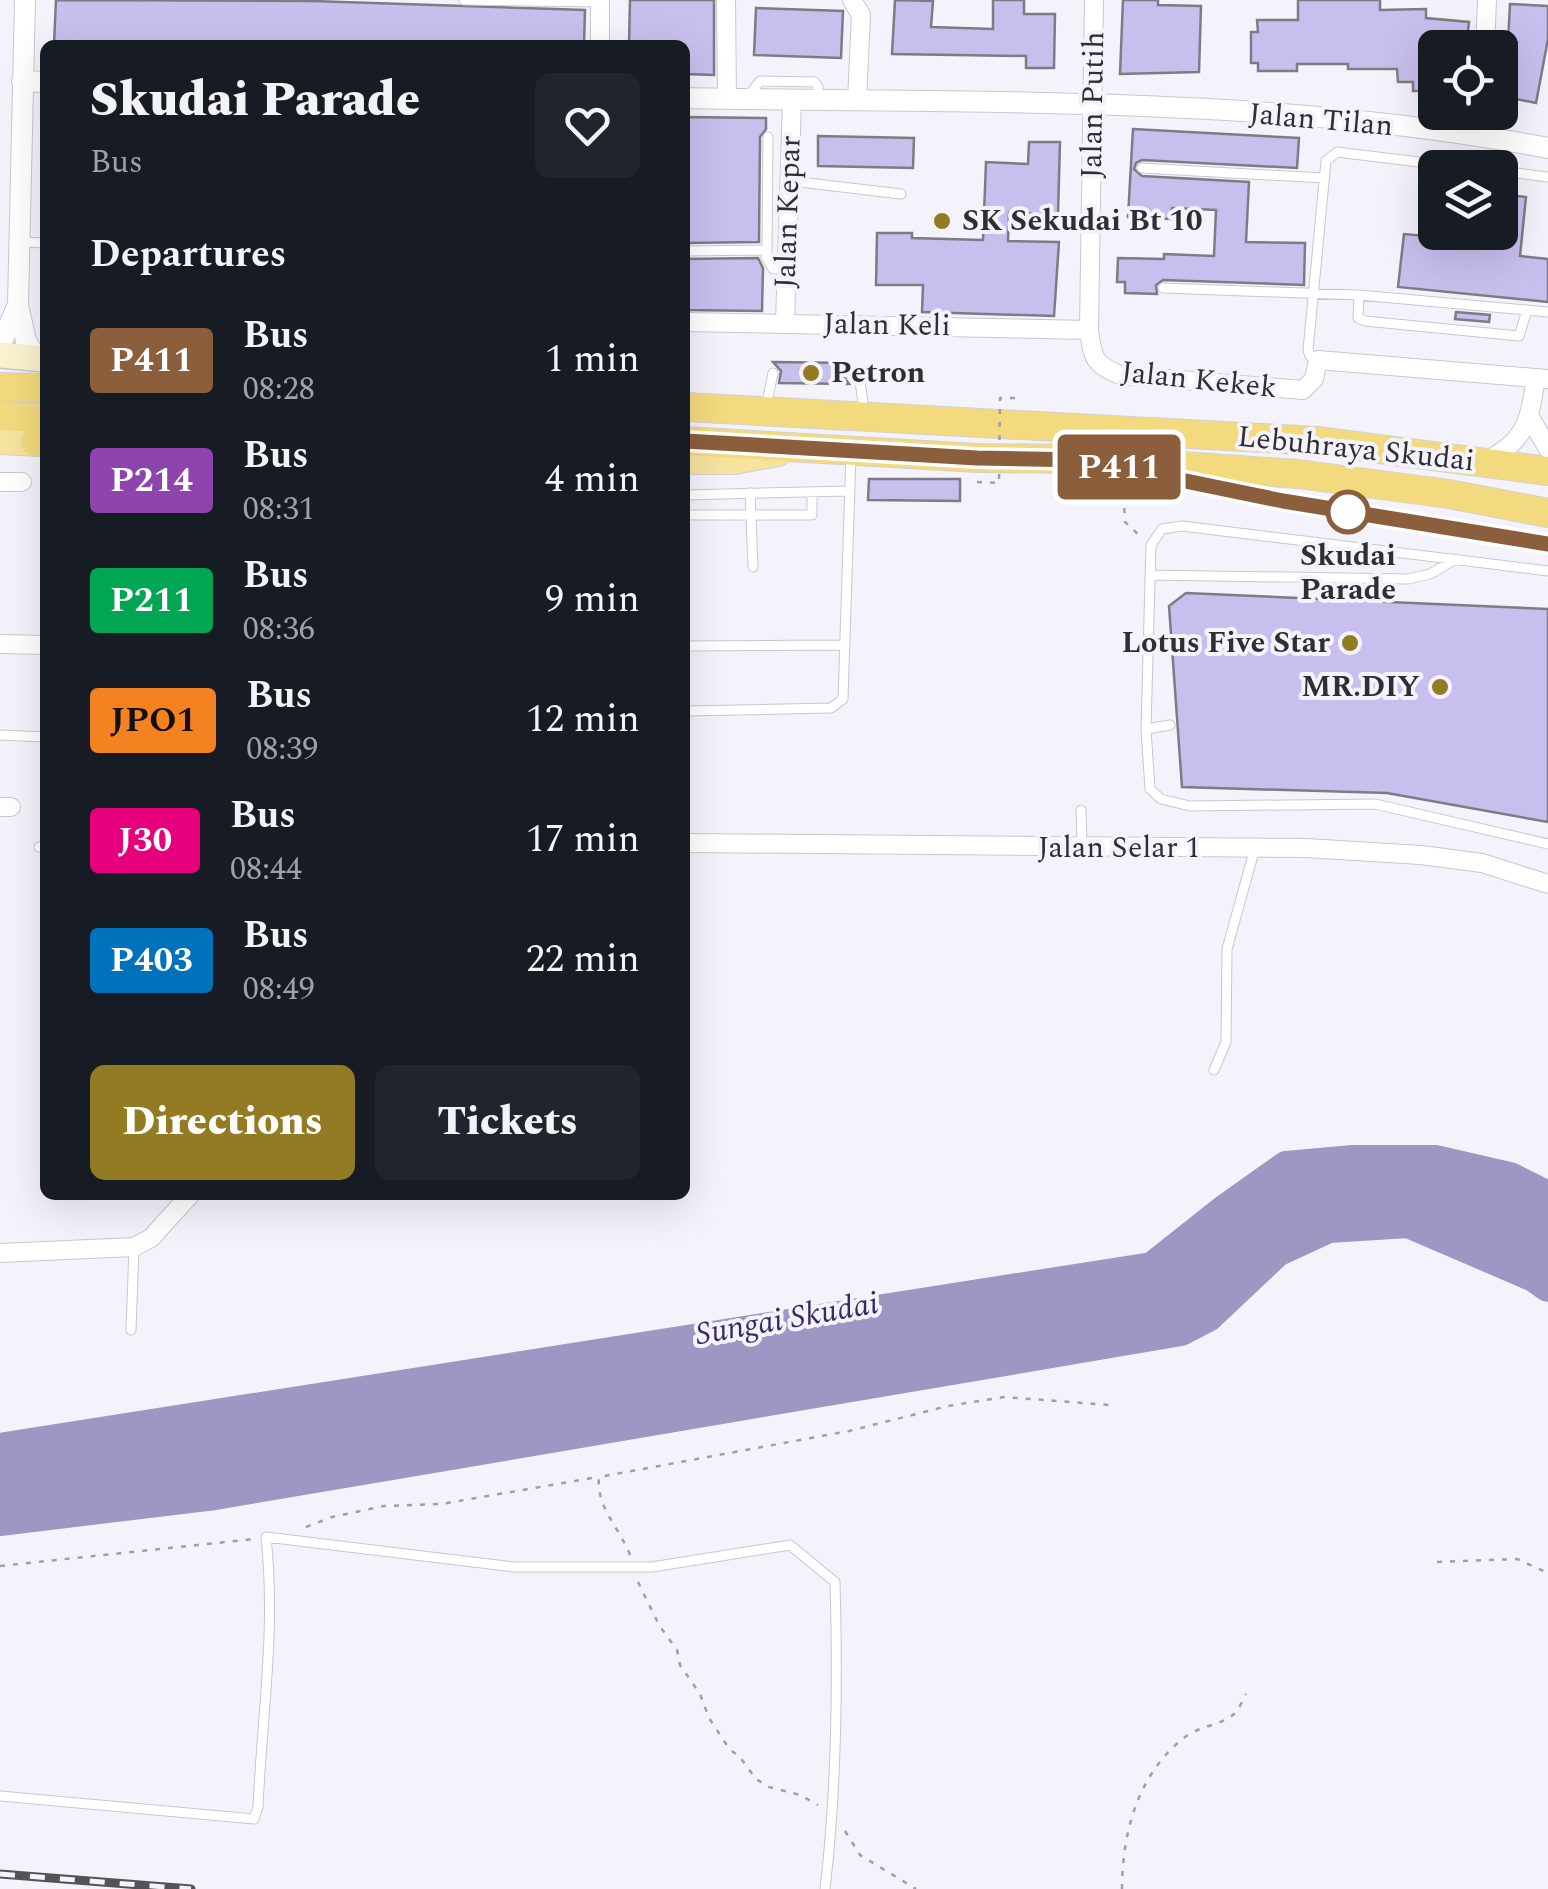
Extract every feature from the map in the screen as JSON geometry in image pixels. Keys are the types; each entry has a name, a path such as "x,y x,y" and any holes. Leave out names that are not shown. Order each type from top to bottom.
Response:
{"highway":[{"path":"0,387 40,388"},
{"name":"Lebuhraya Skudai","path":"690,408 864,414 1317,441 1548,471"},
{"path":"0,416 40,435"},
{"name":"Lebuhraya Skudai","path":"690,441 1298,474 1450,494 1548,513"}],"main road":[{"path":"0,355 40,359"},
{"path":"690,397 752,409"},
{"path":"0,440 40,436"},
{"path":"690,460 734,460 804,447"}],"street":[{"path":"0,346 19,242 24,0"},
{"path":"726,0 737,99"},
{"name":"Jalan Putih","path":"1089,330 1094,0"},
{"path":"1486,30 1487,0"},
{"path":"600,1 600,40"},
{"path":"857,101 860,3"},
{"path":"22,81 40,82"},
{"name":"Jalan Tilan","path":"690,98 1093,106 1290,115 1481,135 1548,148"},
{"name":"Jalan Kepar","path":"785,324 792,100"},
{"path":"1481,130 1481,135"},
{"path":"9,305 26,341 40,358"},
{"name":"Jalan Keli","path":"690,322 1089,330"},
{"name":"Jalan Kekek","path":"1089,330 1092,356 1103,368 1120,375 1303,390 1314,379 1318,360"},
{"path":"1318,360 1542,379 1524,432 1486,462"},
{"path":"1530,417 1548,449"},
{"path":"1083,460 1283,501 1548,544"},
{"path":"0,482 22,482"},
{"path":"0,644 40,645"},
{"name":"Jalan Selar 1","path":"690,843 1255,848 1420,855 1482,862 1548,884"},
{"path":"0,1253 134,1247 151,1238 185,1200"}],"lane":[{"path":"464,0 600,1"},
{"path":"737,99 760,81 814,82 818,86 816,100"},
{"path":"768,137 766,257 773,269 786,269"},
{"path":"1318,360 1308,350 1326,161 1338,152 1418,162"},
{"path":"1142,168 1324,178"},
{"path":"1518,174 1548,177"},
{"path":"791,181 901,194"},
{"path":"19,242 40,243"},
{"path":"690,251 767,250"},
{"path":"1163,288 1359,295 1548,312"},
{"path":"1359,295 1358,318 1365,322 1518,336 1527,310"},
{"path":"752,409 773,373"},
{"path":"849,373 861,377 864,414"},
{"path":"690,712 803,710 838,706 844,699 851,450"},
{"path":"690,495 850,491"},
{"path":"690,515 812,515 812,492"},
{"path":"750,493 752,567"},
{"path":"1548,571 1182,526 1162,529 1151,545 1146,730 1150,789 1161,799 1190,806 1375,804 1548,844"},
{"path":"1150,575 1408,580 1430,574 1456,559"},
{"path":"690,646 845,644"},
{"path":"1146,730 1170,725"},
{"path":"0,735 40,737"},
{"path":"1081,810 1082,848"},
{"path":"1214,1070 1226,1042 1226,949 1255,848"},
{"path":"131,1330 134,1247"},
{"path":"0,1796 254,1819 271,1638 272,1593 266,1537 514,1567 652,1567 790,1545 835,1582 838,1678 833,1814 825,1889"}],"path":[{"path":"977,482 999,482 1000,398 1020,398"},
{"path":"1123,475 1124,522 1151,545"},
{"path":"278,1537 332,1517 384,1506 440,1504 599,1477 849,1431 948,1406 1004,1397 1110,1405"},
{"path":"599,1477 598,1491 606,1513 628,1548 659,1626 678,1650 680,1665 730,1750 756,1780 800,1795 833,1814 860,1855 916,1889"},
{"path":"0,1566 266,1537"},
{"path":"1437,1562 1518,1559 1548,1573"},
{"path":"1122,1889 1128,1823 1142,1791 1161,1762 1186,1736 1234,1715 1246,1694"}],"shaded area":[{"path":"1353,1160 1475,1169 1548,1196 1548,1287 1534,1277 1408,1223 1329,1228 1277,1252 1208,1317 1181,1331 215,1495 0,1521 0,1448 1152,1267 1286,1166"}],"building":[{"path":"56,0 312,1 585,10 584,40 54,40"},
{"path":"630,0 714,0 714,75 690,74 690,40 629,40"},
{"path":"895,0 933,1 931,27 993,29 993,0 1024,0 1024,14 1055,14 1054,68 1026,68 1026,56 892,54"},
{"path":"1123,0 1201,6 1199,72 1120,74"},
{"path":"1298,0 1380,0 1380,10 1426,9 1426,18 1469,22 1468,30 1418,30 1418,91 1413,91 1413,82 1398,82 1397,69 1297,64 1297,71 1258,71 1258,63 1251,63 1251,32 1258,32 1257,20 1298,20"},
{"path":"1510,4 1548,6 1548,39 1536,103 1518,99 1518,30 1509,30"},
{"path":"756,8 843,11 841,58 754,55"},
{"path":"690,117 766,118 766,129 760,137 759,242 690,243"},
{"path":"1133,129 1299,138 1297,168 1142,160 1134,169 1142,176 1249,182 1246,242 1305,243 1304,285 1163,280 1156,285 1157,294 1125,293 1125,282 1117,282 1118,258 1164,259 1164,254 1214,256 1216,210 1172,208 1171,219 1128,217"},
{"path":"818,136 914,138 913,168 818,166"},
{"path":"1029,142 1060,142 1058,214 1009,213 1008,241 1059,242 1054,316 922,312 923,285 876,285 877,233 983,240 986,162 1028,164"},
{"path":"1518,196 1526,197 1520,256 1548,259 1548,302 1398,287 1404,234 1418,235 1418,250 1518,250"},
{"path":"758,258 763,268 762,311 690,310 690,259"},
{"path":"1456,312 1490,315 1489,322 1455,319"},
{"name":"Petron","path":"773,362 849,363 841,373 849,384 779,383 781,371"},
{"path":"869,479 960,479 960,501 868,500"},
{"name":"Skudai Parade","path":"1186,593 1548,609 1548,822 1387,793 1182,787 1169,606"}],"waterway":[{"name":"Sungai Skudai","path":"0,1448 1152,1267 1286,1166 1353,1160 1436,1160 1510,1177 1548,1196"},
{"path":"0,1521 215,1495 1181,1331 1208,1317 1277,1252 1329,1228 1408,1223 1534,1277 1548,1287"}],"railway":[{"path":"0,1874 191,1889"}],"bus line":[{"name":"P411","path":"690,441 977,458 1083,460 1283,501 1548,544"}],"place":[{"name":"SK Sekudai Bt 10","path":"942,221"},
{"name":"Petron","path":"811,373"},
{"name":"Skudai Parade","path":"1348,512"},
{"name":"Lotus Five Star","path":"1350,643"},
{"name":"MR.DIY","path":"1440,687"}]}
